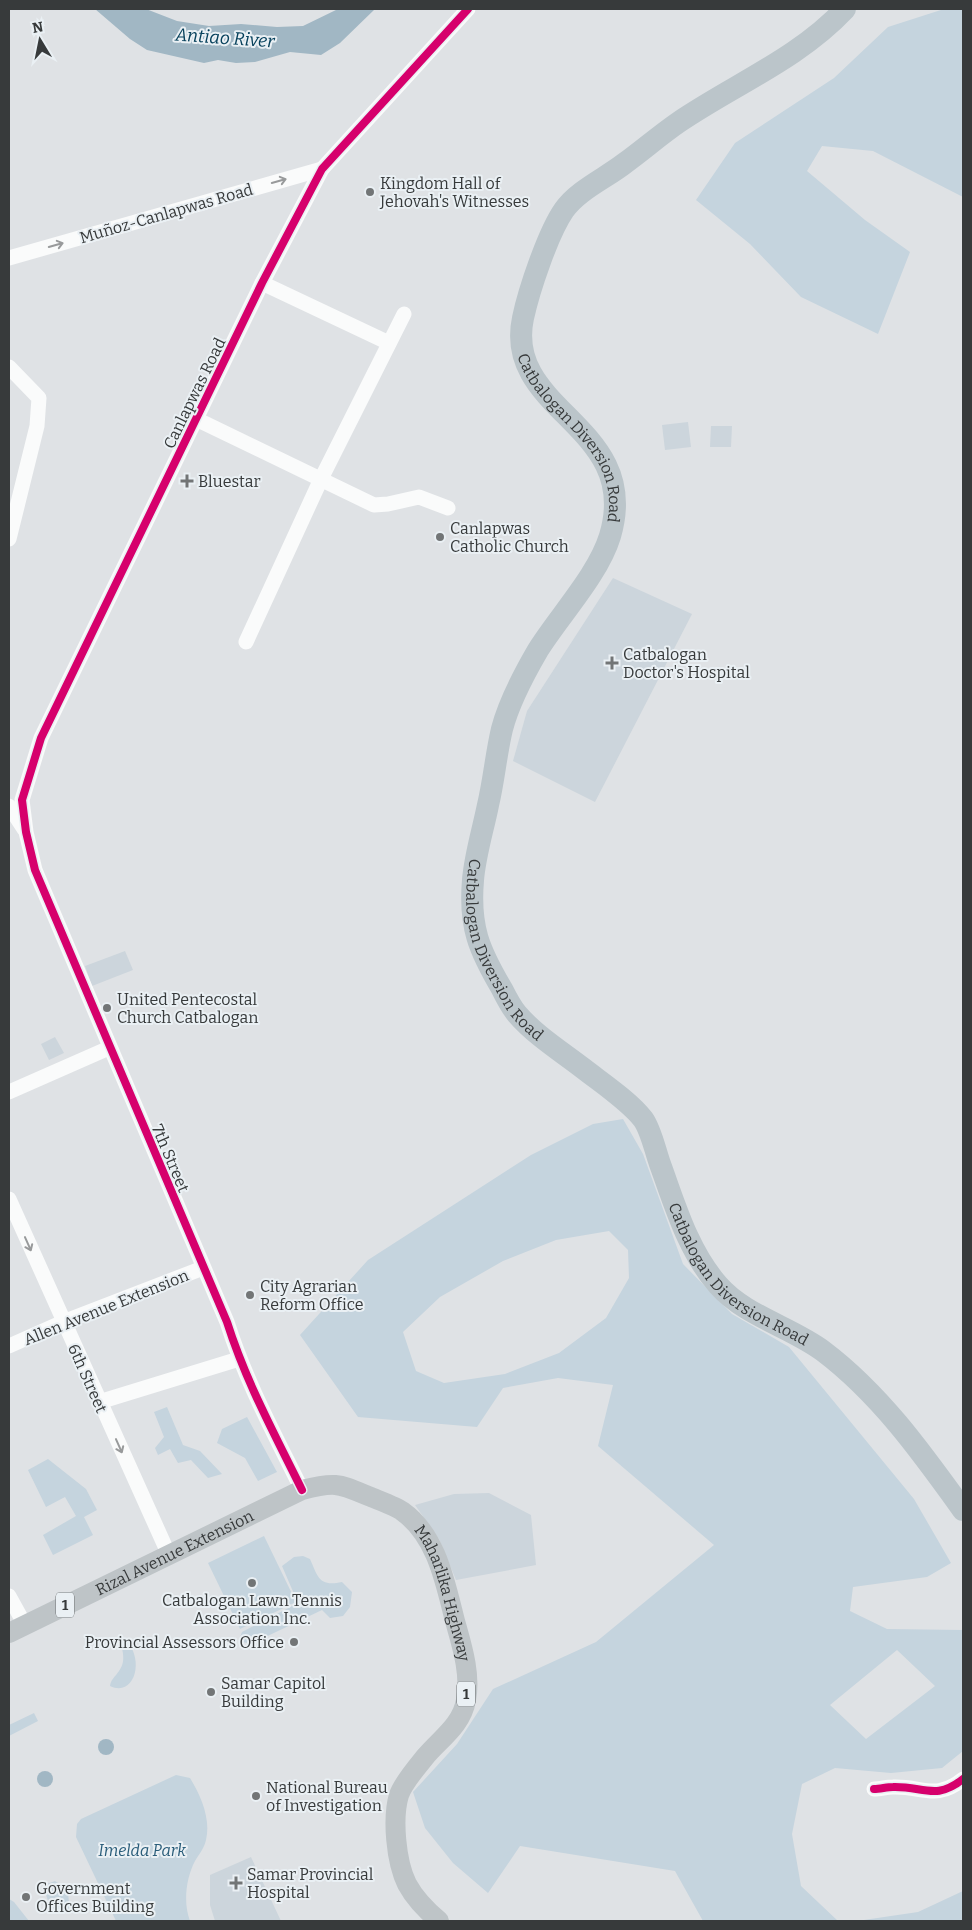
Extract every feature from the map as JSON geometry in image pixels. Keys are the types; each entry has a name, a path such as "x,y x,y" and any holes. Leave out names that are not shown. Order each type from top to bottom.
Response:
{"highway":[{"name":"Catbalogan Diversion Road","path":"845,9 833,22 792,55 678,122 592,186 566,207 552,232 523,318 520,343 524,361 536,382 607,463 614,487 615,516 608,544 540,648 524,676 502,727 473,877 472,915 480,951 516,1013 554,1046 611,1090 644,1120 683,1227 700,1259 720,1288 751,1311 790,1330 823,1351 874,1397 918,1447 963,1510"}],"main road":[{"name":"Rizal Avenue Extension","path":"17,1629 302,1490 322,1485 344,1485"},
{"name":"Maharlika Highway","path":"344,1485 387,1506 401,1510 416,1524 426,1538 442,1569 464,1660 466,1700 452,1730 425,1757 400,1793 395,1815 396,1836 406,1882 422,1907 438,1921"}],"street":[{"name":"Canlapwas Road","path":"26,832 22,800 41,738 262,283 322,169 468,9"},
{"name":"Muñoz-Canlapwas Road","path":"9,258 322,169"},
{"path":"262,283 389,343"},
{"path":"246,642 321,479 404,314"},
{"path":"9,368 39,398 37,426 9,539"},
{"path":"196,419 374,505 419,497 448,508"},
{"path":"9,806 26,832"},
{"name":"7th Street","path":"26,832 35,870 227,1322 238,1359 270,1430 302,1490"},
{"path":"9,1092 109,1048"},
{"name":"6th Street","path":"9,1200 169,1555"},
{"name":"Allen Avenue Extension","path":"9,1346 63,1322 203,1268"},
{"path":"99,1402 238,1359"},
{"path":"9,1596 17,1629"},
{"path":"874,1790 894,1787 932,1792 944,1790 963,1778"}],"shaded area":[{"path":"688,422 691,447 665,450 662,425"},
{"path":"711,426 732,426 731,447 710,447"},
{"name":"Catbalogan Doctor's Hospital","path":"613,578 692,614 595,802 513,761 527,711"},
{"path":"125,951 133,970 92,986 85,966"},
{"path":"55,1037 64,1053 49,1060 41,1044"},
{"path":"489,1493 531,1515 536,1565 456,1580 439,1539 415,1505 454,1494"},
{"name":"Samar Provincial Hospital","path":"251,1857 281,1921 215,1921 210,1905 210,1875"}],"green space":[{"path":"944,9 963,9 963,197 873,151 822,146 807,171 865,220 910,252 878,334 801,297 750,244 696,200 735,143 834,78 888,27"},
{"path":"623,1119 643,1154 683,1264 732,1314 789,1347 914,1499 951,1563 927,1577 853,1587 850,1611 887,1629 963,1630 963,1751 942,1768 891,1773 835,1768 802,1784 792,1834 801,1886 838,1921 703,1921 675,1871 520,1846 488,1893 453,1863 425,1828 413,1792 457,1744 493,1689 596,1642 714,1545 598,1446 613,1385 558,1378 503,1388 477,1427 358,1417 300,1335 368,1260 531,1155 593,1124","holes":["609,1231 628,1250 629,1278 606,1318 559,1353 505,1374 444,1383 416,1371 403,1332 440,1297 503,1261 556,1240","897,1650 935,1686 866,1739 830,1705"]},
{"path":"167,1407 183,1445 200,1451 222,1474 208,1478 191,1460 178,1463 170,1449 158,1455 155,1448 164,1437 154,1412"},
{"path":"247,1417 277,1472 258,1481 245,1458 217,1443 222,1429"},
{"path":"48,1459 86,1489 97,1510 84,1517 93,1535 53,1555 43,1535 76,1516 65,1497 46,1507 28,1470"},
{"name":"Catbalogan Lawn Tennis Association Inc.","path":"264,1536 296,1602 240,1629 208,1563"},
{"path":"303,1556 310,1559 318,1576 324,1582 342,1582 352,1592 350,1607 343,1616 330,1618 322,1610 251,1644 243,1642 240,1637 242,1632 298,1603 282,1566 294,1557"},
{"path":"119,1638 124,1638 131,1646 136,1665 135,1674 131,1681 126,1686 119,1688 110,1686 123,1663"},
{"path":"34,1713 38,1721 9,1736 9,1725"},
{"name":"Imelda Park","path":"176,1775 190,1778 204,1808 207,1824 205,1843 192,1868 188,1883 186,1899 190,1921 116,1921 76,1837 77,1824 81,1819"},
{"path":"55,1881 64,1887 68,1894 69,1912 59,1914 48,1901 44,1885"},
{"path":"963,1891 963,1921 857,1921 918,1912"},
{"path":"9,1899 14,1902 29,1921 9,1921"}],"water":[{"name":"Antiao River","path":"95,9 146,9 177,21 209,26 241,24 277,27 303,26 338,9 375,9 340,43 321,55 290,52 255,62 236,63 218,60 204,63 147,50 130,39"},
{"path":"106,1739 114,1747 106,1755 98,1747"},
{"path":"45,1771 53,1779 45,1787 37,1779"}],"cycle path":[{"path":"302,1490 252,1387 227,1322 35,870 26,832 22,800 41,738 262,283 322,169 468,9"},
{"path":"874,1789 904,1787 937,1791 953,1786 963,1779"}],"place":[{"name":"Kingdom Hall of Jehovah's Witnesses","path":"370,192"},
{"name":"Bluestar","path":"187,481"},
{"name":"Canlapwas Catholic Church","path":"440,537"},
{"name":"Catbalogan Doctor's Hospital","path":"612,663"},
{"name":"United Pentecostal Church Catbalogan","path":"107,1008"},
{"name":"City Agrarian Reform Office","path":"250,1295"},
{"name":"Catbalogan Lawn Tennis Association Inc.","path":"252,1583"},
{"name":"Provincial Assessors Office","path":"294,1642"},
{"name":"Samar Capitol Building","path":"211,1692"},
{"name":"National Bureau of Investigation","path":"256,1796"},
{"name":"Samar Provincial Hospital","path":"236,1883"},
{"name":"Government Offices Building","path":"26,1897"}]}
